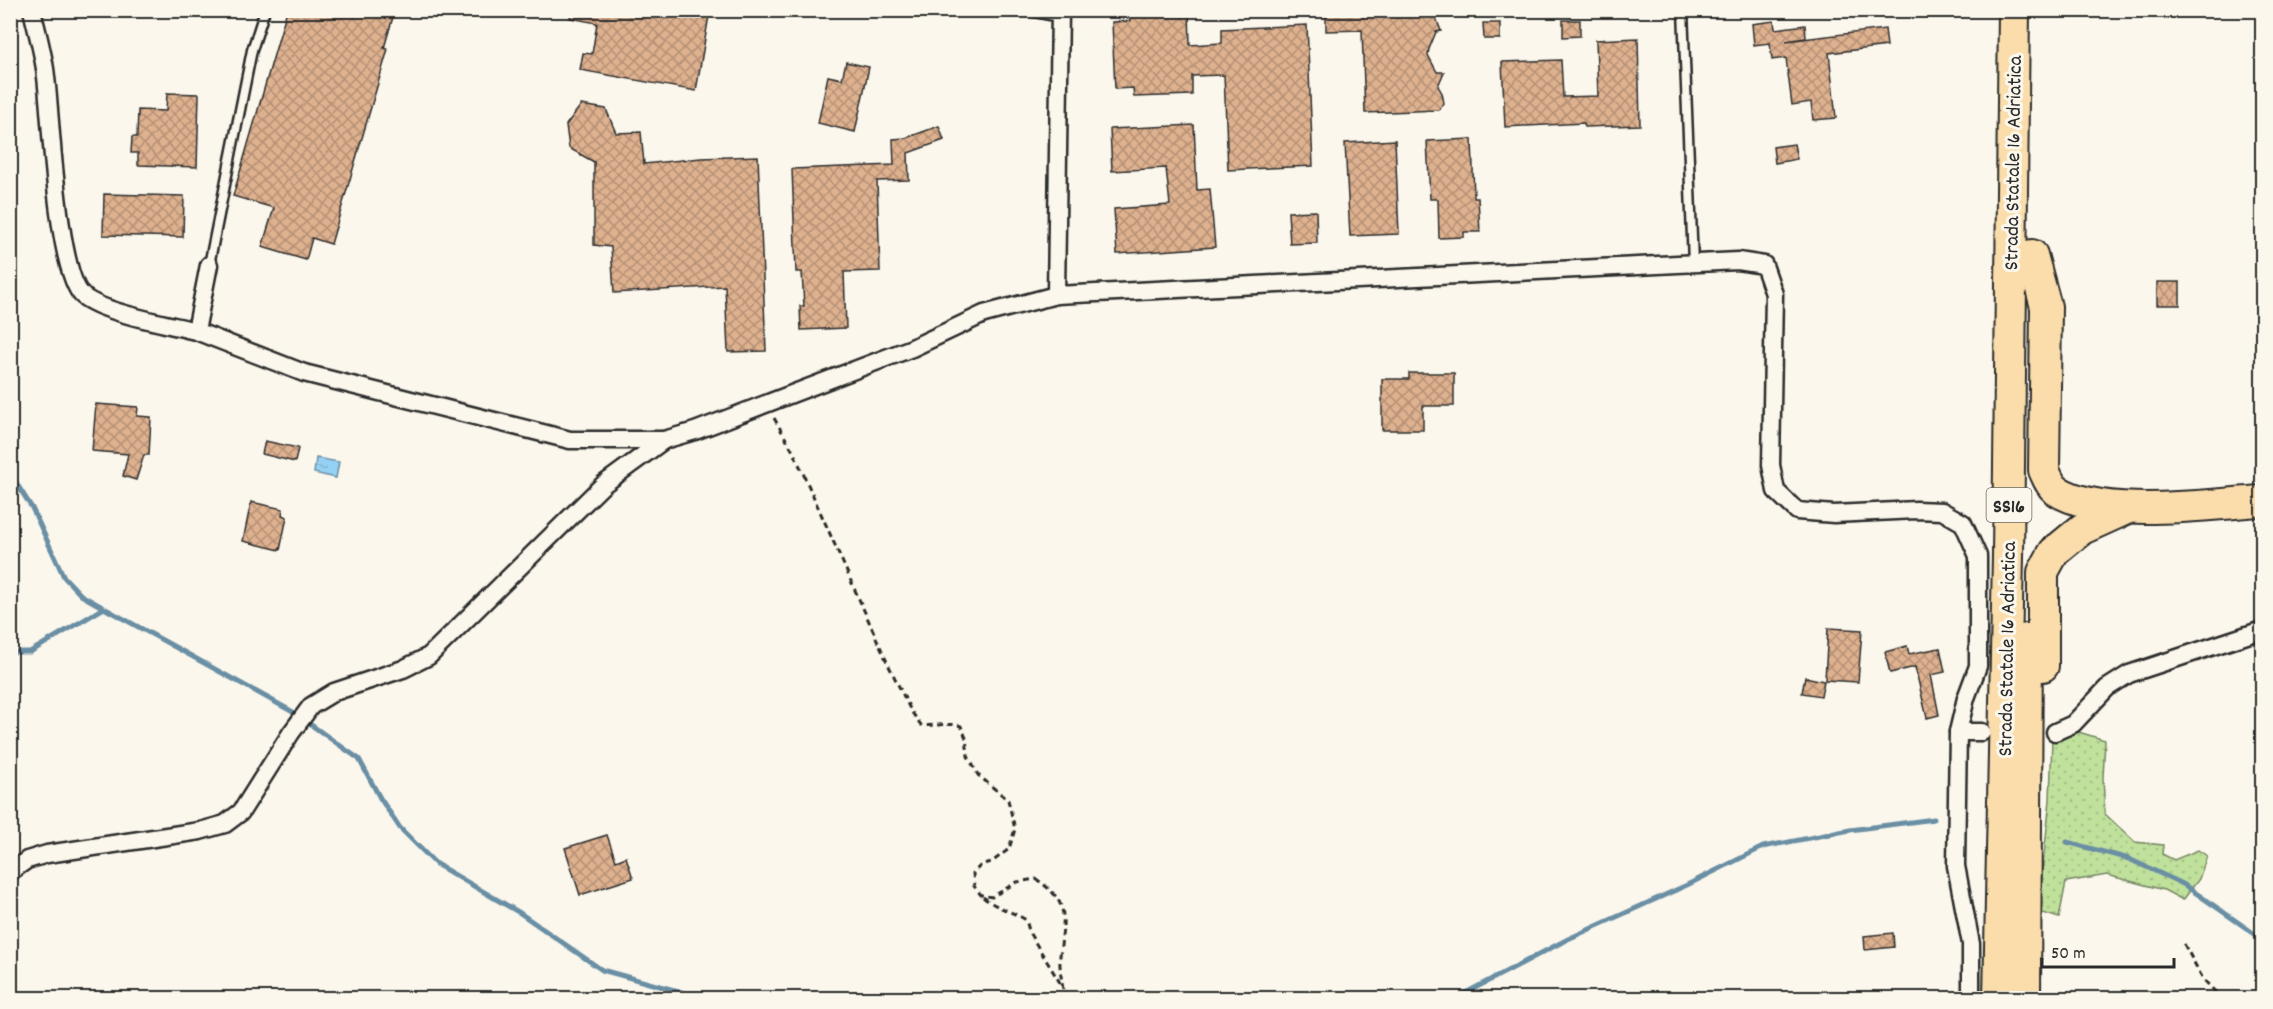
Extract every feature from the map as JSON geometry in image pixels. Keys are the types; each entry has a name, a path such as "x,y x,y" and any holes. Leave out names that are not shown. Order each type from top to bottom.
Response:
{"highway":[{"name":"Strada Statale 16 Adriatica","path":"1999,999 2008,556 2014,10"},
{"name":"Strada Statale 16 Adriatica","path":"2025,999 2026,721 2035,10"},
{"path":"2032,255 2046,307 2044,470 2048,481 2055,489 2078,500 2126,508 2262,501"},
{"path":"2026,721 2043,668 2043,572 2054,552 2082,530 2126,508"}],"street":[{"path":"32,10 46,76 58,205 71,274 82,296 113,311 195,331 304,373 570,440 664,440 695,431 912,348 984,314 1056,295 1738,261 1764,265 1774,294 1771,465 1776,491 1797,511 1834,514 1916,510 1942,512 1963,523 1978,556 1978,666 1966,698 1958,732 1956,866 1971,945 1971,999"},
{"path":"1056,295 1060,14"},
{"path":"195,331 209,265"},
{"path":"10,872 27,860 47,854 200,831 225,824 242,812 291,733 311,706 334,692 403,669 429,656 604,484 664,440"},
{"path":"2055,732 2073,724 2107,688 2129,674 2262,630"},
{"path":"1958,732 1982,732"}],"lane":[{"path":"209,265 252,50 265,10"},
{"path":"1024,10 1060,14"},
{"path":"1683,10 1694,263"}],"path":[{"path":"760,405 776,420 794,453 911,711 921,724 933,727 949,723 961,726 966,738 968,756 978,774 1008,800 1015,829 1009,849 993,862 982,864 973,873 974,886 981,896 994,906 1015,913 1026,920 1030,934 1063,987"},
{"path":"981,896 992,897 1017,882 1036,879 1050,888 1061,902 1065,915 1060,958 1064,999"},
{"path":"2184,944 2203,979 2221,999"}],"green space":[{"path":"2072,730 2105,740 2103,778 2105,814 2135,842 2163,845 2162,854 2174,860 2198,850 2207,856 2199,879 2183,900 2164,890 2107,875 2066,882 2059,918 2040,912 2050,800 2052,738"}],"water":[{"path":"316,458 339,462 336,478 314,473"}],"building":[{"path":"287,10 395,10 384,48 388,49 331,244 312,238 306,260 262,247 274,208 233,196"},
{"path":"571,10 710,10 696,91 580,70 583,53 592,54 597,23 570,18"},
{"path":"1189,10 1190,45 1222,43 1222,29 1307,25 1313,166 1228,170 1224,75 1192,76 1192,95 1134,97 1133,88 1115,89 1112,22 1130,21 1129,11"},
{"path":"1326,10 1433,10 1441,31 1436,32 1428,55 1437,72 1444,72 1438,86 1444,103 1439,110 1365,113 1362,30 1326,31"},
{"path":"1563,20 1580,20 1580,36 1563,37"},
{"path":"1774,21 1775,29 1805,25 1806,38 1786,41 1885,29 1887,46 1829,53 1836,118 1813,120 1811,102 1792,105 1786,58 1772,60 1770,43 1754,45 1752,24"},
{"path":"1483,23 1500,23 1500,39 1484,39"},
{"path":"1638,38 1640,125 1585,127 1584,123 1505,127 1502,62 1561,60 1563,97 1598,96 1596,40"},
{"path":"846,62 869,67 855,132 818,123 828,76 842,79"},
{"path":"167,93 199,94 197,167 138,165 138,153 131,153 132,137 137,137 138,110 166,111"},
{"path":"581,105 606,109 616,133 641,132 644,164 701,158 758,156 766,351 728,352 725,286 614,293 611,247 594,245 594,162 569,148 566,125"},
{"path":"1194,125 1197,190 1210,189 1215,247 1117,254 1114,209 1170,205 1166,168 1112,171 1110,129"},
{"path":"939,126 944,140 908,153 909,180 877,181 880,271 844,272 846,328 801,330 800,306 804,306 802,272 796,272 792,169 894,165 893,139 906,138"},
{"path":"1472,139 1474,198 1478,198 1480,232 1464,232 1464,237 1439,238 1438,199 1430,199 1427,141"},
{"path":"1395,140 1399,234 1350,236 1345,143"},
{"path":"1794,144 1797,159 1775,163 1773,147"},
{"path":"104,194 184,196 183,237 103,235"},
{"path":"1316,211 1317,243 1290,244 1288,212"},
{"path":"2157,282 2180,282 2180,305 2157,305"},
{"path":"1409,373 1454,373 1454,406 1423,406 1423,430 1382,430 1382,379 1409,379"},
{"path":"96,404 138,407 137,416 151,417 149,455 144,455 136,480 123,476 128,454 92,451"},
{"path":"265,441 298,448 295,462 262,454"},
{"path":"251,502 283,509 282,515 287,517 280,550 243,541"},
{"path":"1828,628 1862,630 1858,682 1825,680"},
{"path":"1907,646 1909,654 1940,648 1945,672 1931,675 1939,715 1927,718 1915,667 1890,673 1885,652"},
{"path":"1805,677 1824,681 1821,696 1802,693"},
{"path":"607,835 616,861 626,857 633,878 580,895 565,848"},
{"path":"1893,933 1894,947 1865,950 1864,936"}],"waterway":[{"path":"10,473 32,508 64,577 81,595 104,608"},
{"path":"10,652 30,652 104,608 293,712 359,759 380,798 400,828 436,864 520,913 602,970 703,998"},
{"path":"1456,998 1568,939 1687,885 1763,847 1850,830 1934,819"},
{"path":"2067,842 2129,859 2183,884 2262,939"}]}
